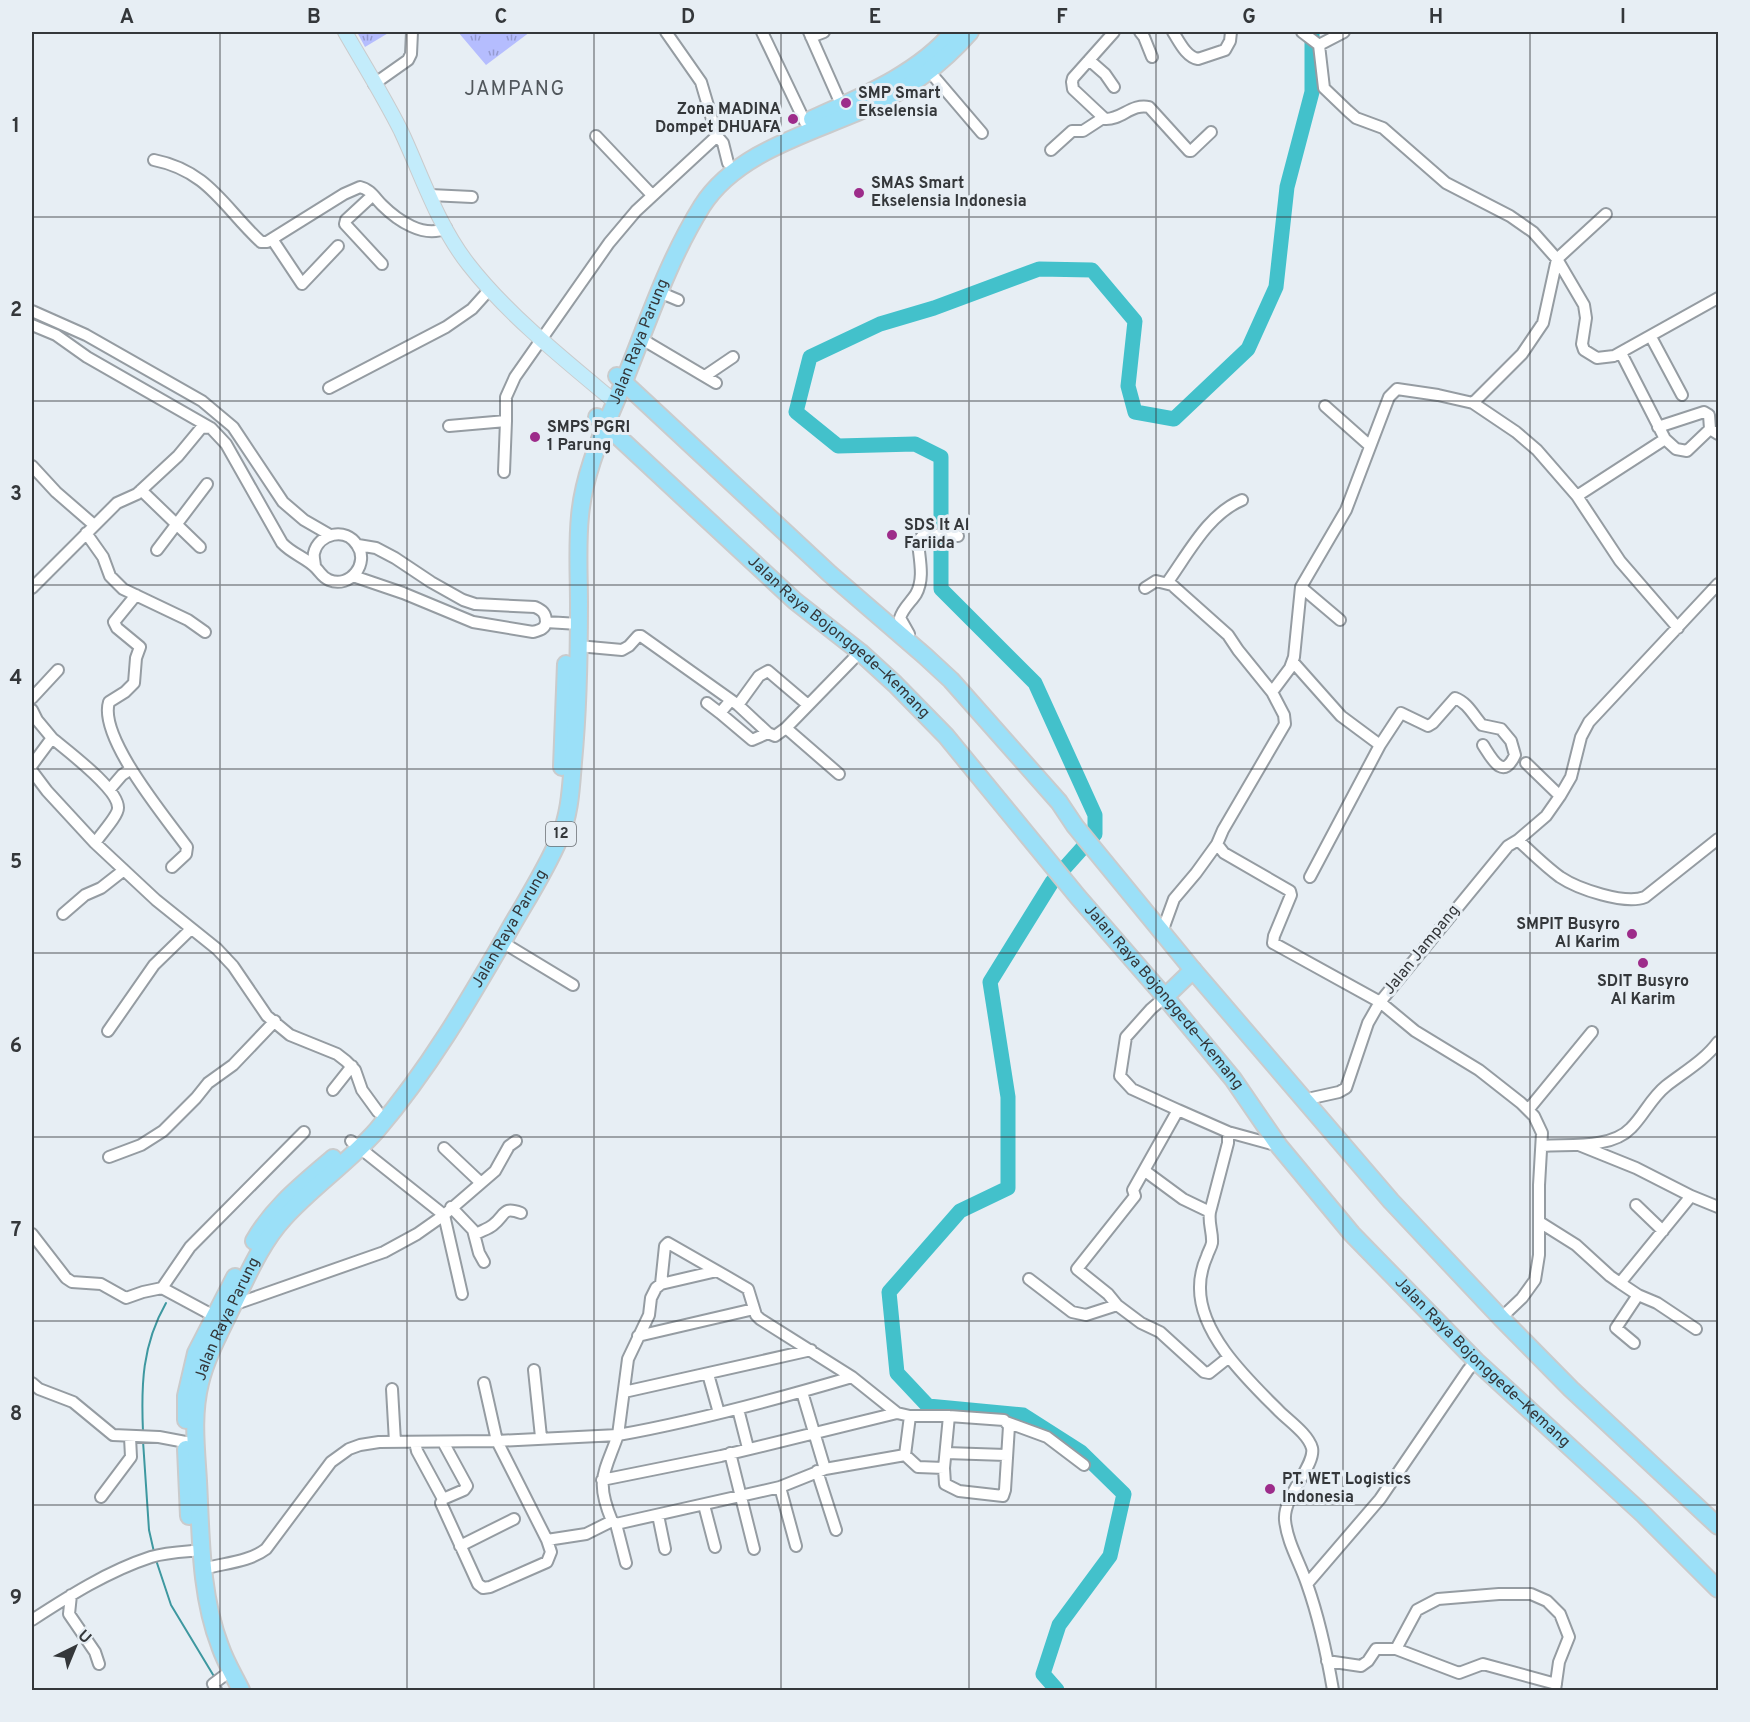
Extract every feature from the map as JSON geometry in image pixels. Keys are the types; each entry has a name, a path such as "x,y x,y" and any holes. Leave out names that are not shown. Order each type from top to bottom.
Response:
{"highway":[{"name":"Jalan Raya Parung","path":"241,1690 220,1647 211,1617 203,1569 186,1396 196,1353 271,1214 285,1199 355,1145 438,1029 543,852 553,830 559,812 562,788 573,624 570,514 580,461 601,422 691,225 716,187 746,164 844,111 920,63 953,32"},
{"name":"Jalan Raya Parung","path":"620,379 678,226 702,189 728,164 762,142 805,122 871,106 930,72 970,32"},
{"path":"620,379 830,574 925,656 970,701 1059,802 1075,826 1192,970 1391,1201 1571,1389 1719,1526"},
{"name":"Jalan Raya Bojonggede—Kemang","path":"601,422 795,601 860,652 946,736 1233,1080 1279,1146 1352,1234 1476,1361 1644,1515 1719,1588"},
{"name":"Jalan Raya Parung","path":"221,1684 203,1621 192,1551 186,1483 199,1385 207,1359 245,1277 283,1220 419,1077 444,1041 552,855 562,832 571,791 576,736 578,646 573,624"},
{"path":"1165,997 1192,970"}],"main road":[{"path":"345,32 400,130 446,228 470,266 542,340 611,399"}],"street":[{"path":"374,84 408,60 411,54 412,32"},
{"path":"666,32 701,82 728,164"},
{"path":"762,32 805,122"},
{"path":"824,32 810,34 844,111"},
{"path":"1114,32 1073,78 1073,89 1103,118 1113,119 1137,107 1149,107 1189,151 1211,132"},
{"path":"1140,32 1152,57"},
{"path":"1173,32 1193,59 1226,50 1231,32"},
{"path":"1302,32 1317,43 1324,88 1348,111 1356,118 1383,128 1446,183 1523,225 1557,259 1585,310 1582,338 1584,350 1597,358 1604,359 1621,353 1719,298"},
{"path":"1317,43 1344,32"},
{"path":"1089,60 1105,74 1114,87"},
{"path":"930,72 982,133"},
{"path":"1051,150 1072,131 1083,131 1103,118"},
{"path":"596,136 652,195"},
{"path":"504,472 506,397 515,377 609,243 652,195 720,139"},
{"path":"154,160 171,163 205,182 259,241 265,243 352,189 364,187 393,215 414,227 431,233 446,228"},
{"path":"373,195 346,220 346,226 382,264"},
{"path":"430,195 472,197"},
{"path":"1473,403 1522,354 1543,323 1557,259 1605,214"},
{"path":"272,239 301,284 338,246"},
{"path":"328,388 446,327 472,309 490,289"},
{"path":"659,292 678,300"},
{"path":"32,311 86,335 202,401 233,427 283,502 304,520 330,535"},
{"path":"56,336 61,324"},
{"path":"32,325 56,336 87,357 211,428 226,444 282,543 315,567 322,576 332,581 343,581 353,576 360,567 362,556 350,537 340,534 330,535 319,542 316,548 315,567"},
{"path":"1651,337 1682,395"},
{"path":"640,338 716,383"},
{"path":"1621,353 1658,427 1665,439 1676,449 1687,451 1714,432 1709,415 1704,412 1658,427"},
{"path":"705,376 733,357"},
{"path":"1272,692 1293,662 1301,587 1346,510 1389,397 1394,390 1420,392 1473,403 1516,432 1537,450 1577,496 1620,561 1678,628"},
{"path":"1325,406 1370,446"},
{"path":"449,426 506,421"},
{"path":"32,588 117,503 141,490 178,456 202,427 211,428"},
{"path":"1577,496 1665,439"},
{"path":"32,466 90,529 110,576 123,589 188,621 205,632"},
{"path":"157,550 207,484"},
{"path":"141,490 200,547"},
{"path":"1167,583 1219,515 1230,505 1242,500"},
{"path":"906,640 909,634 900,618 920,587 918,541 924,534 958,537"},
{"path":"353,576 473,622 533,632 545,626 546,619 541,610 535,607 475,604 446,592 376,548 357,545"},
{"path":"1145,588 1153,582 1167,583 1220,627 1272,692 1285,717 1285,724 1217,844 1174,899 1162,932"},
{"name":"Jalan Jampang","path":"1501,1318 1522,1298 1535,1280 1541,1222 1539,1185 1542,1133 1528,1110 1479,1070 1415,1031 1380,1002 1508,846 1546,816 1571,777 1581,737 1589,722 1719,584"},
{"path":"1301,587 1340,620"},
{"path":"136,595 114,622 117,628 140,647 136,658 134,683 125,692 110,700 107,706 117,748 187,847 186,854 172,867"},
{"path":"473,622 475,604"},
{"path":"546,619 573,624"},
{"path":"578,646 622,650 641,636 734,702 768,733 775,736 786,728 860,652"},
{"path":"1293,662 1341,716 1380,745"},
{"path":"32,698 58,670"},
{"path":"720,713 759,676 768,671 808,705"},
{"path":"1310,877 1380,745 1401,713 1428,726 1455,698 1470,709 1482,725 1502,729 1511,741 1515,755 1509,765 1500,767 1483,745"},
{"path":"707,703 752,740 768,733"},
{"path":"32,710 52,738 110,789 117,803 118,810 95,843"},
{"path":"786,728 838,774"},
{"path":"32,765 52,738"},
{"path":"1526,763 1560,796"},
{"path":"110,789 122,775 131,769"},
{"path":"32,771 46,791 95,843 191,929 217,949 233,966 267,1016 290,1035 337,1054 354,1068 362,1090 378,1112"},
{"path":"1518,840 1568,882 1615,898 1633,901 1645,897 1719,838"},
{"path":"1217,844 1224,853 1290,891 1291,895 1274,936 1274,944 1380,1002 1368,1023 1346,1088 1339,1092 1312,1098"},
{"path":"63,914 85,895 101,888 124,870"},
{"path":"108,1031 154,965 191,929"},
{"path":"502,942 573,985"},
{"path":"1165,997 1126,1037 1120,1076 1132,1089 1178,1110 1228,1132 1279,1146"},
{"path":"108,1156 141,1145 163,1131 208,1083 233,1065 274,1021"},
{"path":"1528,1110 1592,1032"},
{"path":"1543,1146 1601,1143 1626,1132 1655,1095 1705,1057 1719,1042"},
{"path":"333,1090 354,1068"},
{"path":"1178,1110 1133,1190 1135,1196 1077,1269 1108,1294 1117,1305 1141,1323 1160,1332 1207,1374 1229,1357"},
{"path":"167,1292 190,1246 304,1132"},
{"path":"1228,1132 1228,1143 1210,1212 1212,1243 1200,1286 1201,1304 1210,1327 1229,1357 1308,1440 1312,1449 1311,1460 1291,1495 1285,1519 1293,1550 1307,1584 1333,1690"},
{"path":"233,1305 384,1252 417,1234 495,1171 510,1146 516,1141"},
{"path":"1574,1143 1636,1168 1691,1196 1719,1207"},
{"path":"355,1145 476,1234 479,1252 484,1262"},
{"path":"444,1148 480,1182"},
{"path":"1145,1171 1183,1199 1210,1212"},
{"path":"1620,1282 1691,1196"},
{"path":"1636,1205 1663,1231"},
{"path":"476,1234 495,1224 504,1212 512,1209 521,1213"},
{"path":"447,1211 462,1294"},
{"path":"1541,1222 1576,1245 1610,1276 1696,1329"},
{"path":"32,1234 66,1278 72,1282 101,1284 126,1298 143,1292 167,1292 214,1316"},
{"path":"626,1563 614,1522 603,1500 602,1480 618,1435 628,1359 649,1316 653,1293 660,1284 665,1246 668,1243 747,1288 760,1319 852,1377 897,1413 910,1416 1001,1419 1047,1437 1084,1465"},
{"path":"660,1284 717,1271"},
{"path":"1029,1279 1072,1312 1086,1316 1117,1305"},
{"path":"1634,1342 1616,1328 1638,1295"},
{"path":"638,1336 754,1309"},
{"path":"624,1392 811,1350"},
{"path":"1307,1584 1380,1499 1476,1361"},
{"path":"534,1370 541,1437"},
{"path":"708,1374 719,1413"},
{"path":"203,1569 250,1559 266,1549 318,1477 338,1455 360,1445 618,1435 738,1409 852,1377"},
{"path":"32,1383 39,1389 73,1402 113,1435 191,1443"},
{"path":"415,1442 417,1451 443,1499 441,1503 478,1584 483,1588 487,1587 511,1579 547,1562 551,1552 547,1540 497,1441 484,1383"},
{"path":"392,1389 395,1442"},
{"path":"802,1392 814,1432 836,1530"},
{"path":"738,1409 748,1448"},
{"path":"602,1480 730,1454 897,1413"},
{"path":"905,1455 910,1416"},
{"path":"949,1416 944,1482 947,1486 959,1491 1001,1496 1005,1490 1009,1426 1006,1422"},
{"path":"101,1497 131,1457 140,1436"},
{"path":"443,1442 467,1486 464,1490 443,1499"},
{"path":"946,1453 1006,1455"},
{"path":"730,1454 754,1549"},
{"path":"547,1540 586,1534 614,1522 658,1515 780,1487 821,1470 905,1455"},
{"path":"905,1455 918,1467 944,1468"},
{"path":"780,1487 796,1546"},
{"path":"704,1505 715,1547"},
{"path":"658,1515 665,1548"},
{"path":"460,1546 514,1519"},
{"path":"32,1620 71,1595 117,1571 154,1557 192,1551"},
{"path":"1327,1661 1361,1666 1368,1661 1376,1649 1396,1649 1459,1673 1483,1664 1556,1687 1559,1662 1569,1637 1560,1614 1547,1601 1531,1594 1438,1599 1417,1610 1396,1649"},
{"path":"71,1595 69,1614 95,1652 99,1664"}],"green space":[{"path":"357,32 390,32 365,47"},
{"path":"458,32 530,32 486,65"}],"waterway":[{"path":"1057,1690 1043,1674 1059,1625 1110,1556 1124,1494 1081,1452 1023,1415 928,1406 897,1373 889,1292 960,1211 1008,1188 1008,1097 990,982 1052,882 1095,834 1095,815 1035,683 941,589 941,457 915,444 838,446 796,412 810,357 880,324 934,308 1039,269 1092,270 1135,321 1128,386 1135,412 1174,419 1248,349 1276,287 1287,187 1312,92 1312,32"},
{"path":"143,1432 142,1398 145,1366 152,1334 166,1303"},
{"path":"143,1441 149,1530 154,1552"},
{"path":"156,1560 171,1605 215,1678"}],"place":[{"name":"SMP Smart Ekselensia","path":"846,103"},
{"name":"Zona MADINA Dompet DHUAFA","path":"793,119"},
{"name":"SMAS Smart Ekselensia Indonesia","path":"859,193"},
{"name":"SMPS PGRI 1 Parung","path":"535,437"},
{"name":"SDS It Al Fariida","path":"892,535"},
{"name":"SMPIT Busyro Al Karim","path":"1632,934"},
{"name":"SDIT Busyro Al Karim","path":"1643,963"},
{"name":"PT. WET Logistics Indonesia","path":"1270,1489"}],"district":[{"name":"JAMPANG","path":"515,90"}]}
